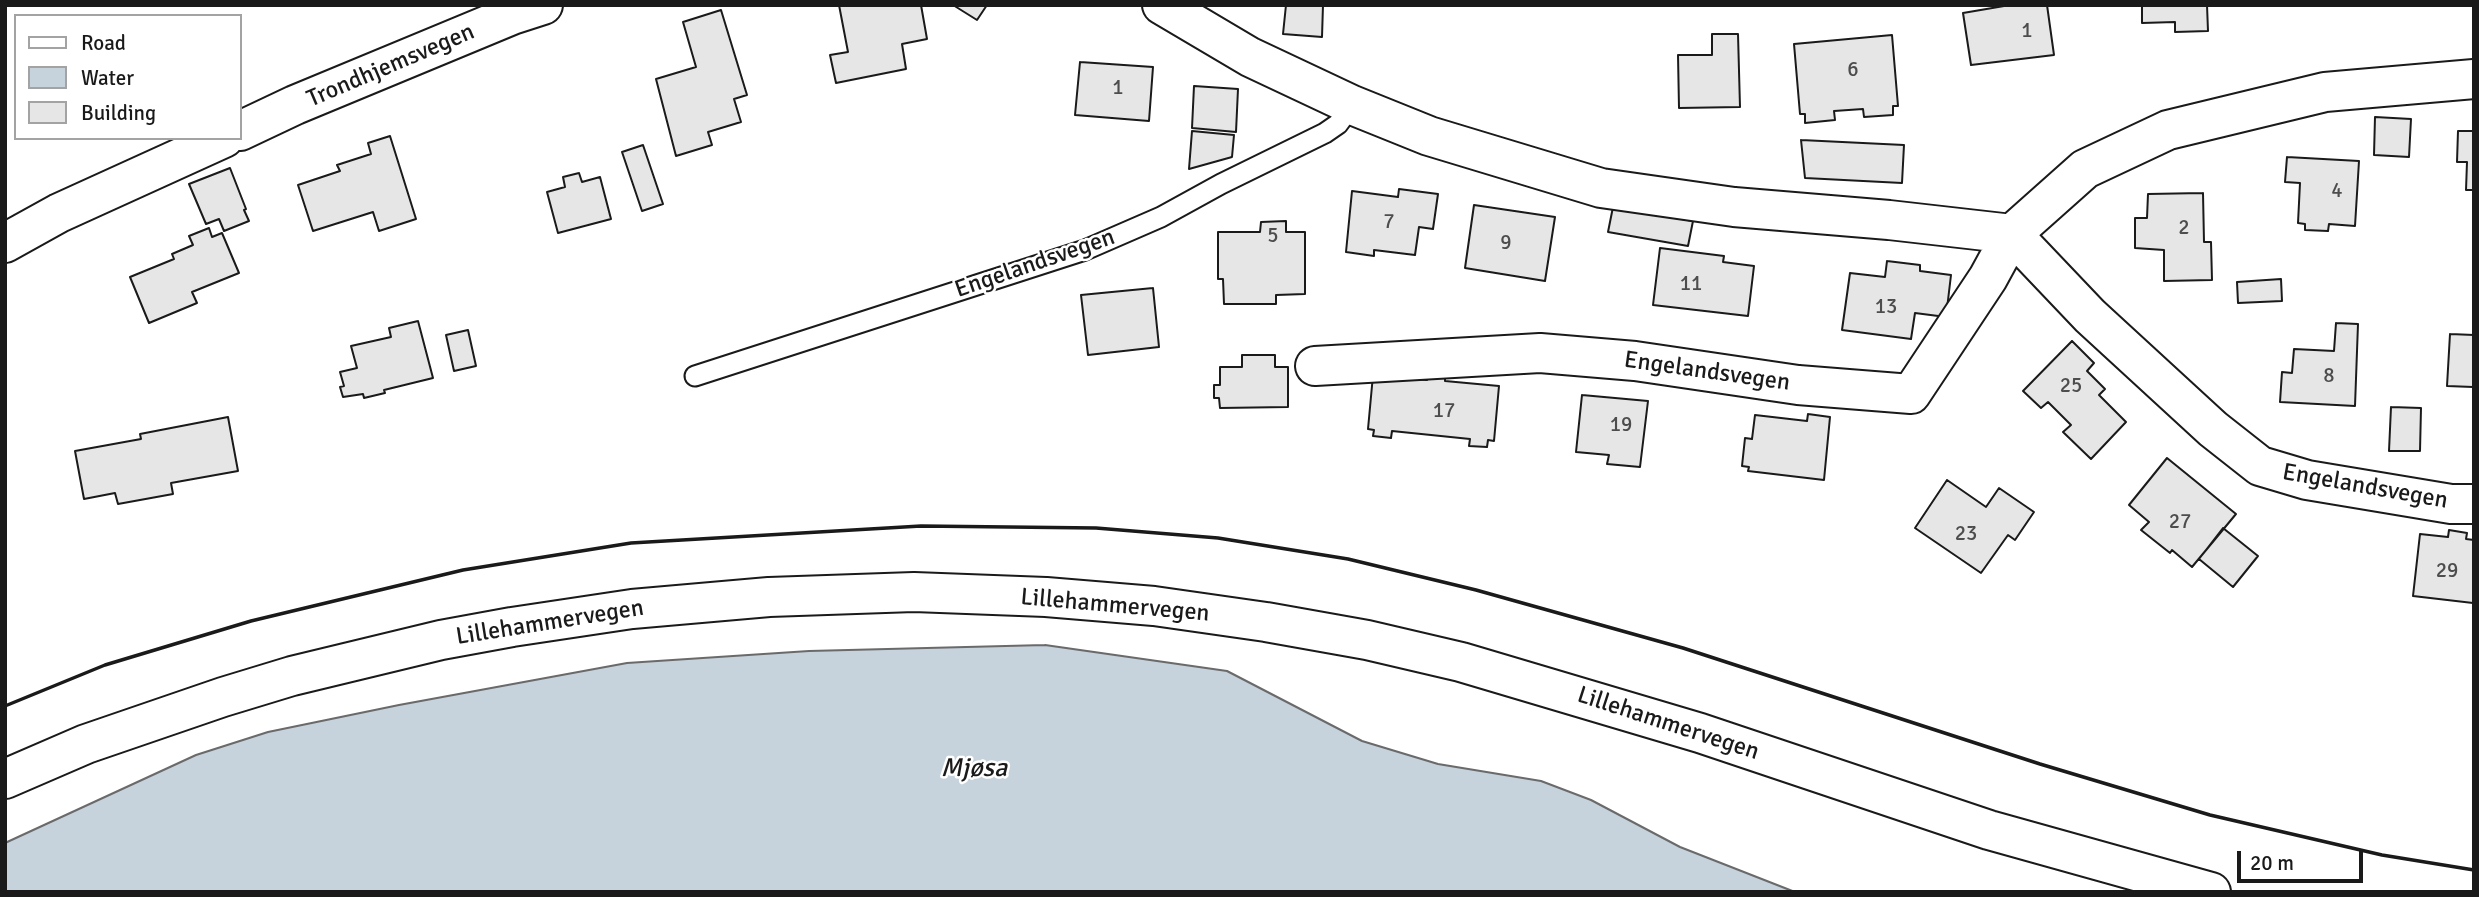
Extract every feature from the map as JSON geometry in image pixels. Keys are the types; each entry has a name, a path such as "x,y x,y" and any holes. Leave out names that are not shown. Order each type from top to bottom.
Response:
{"main road":[{"name":"Trondhjemsvegen","path":"242,130 486,26 543,5"},
{"path":"1162,5 1250,57 1352,105 1429,136 1601,188 1734,206 2012,234 2085,169 2168,130 2325,92 2474,79"},
{"path":"5,243 59,213 220,140"},
{"name":"Engelandsvegen","path":"1315,366 1540,353 1635,361 1798,384 1911,394 1988,278 2012,234 2090,316 2213,429 2260,466 2307,480 2451,504 2474,504"},
{"name":"Lillehammervegen","path":"5,779 86,744 223,696 292,676 441,640 512,627 632,609 769,597 914,592 1046,597 1154,606 1266,622 1367,640 1461,662 1700,733 1989,830 2211,892"}],"lane":[{"name":"Engelandsvegen","path":"695,376 1085,250 1161,217 1220,184 1325,133 1338,124 1352,105"}],"water":[{"name":"Mjøsa","path":"1045,645 1227,671 1362,741 1438,764 1541,781 1591,800 1680,847 1795,892 5,892 5,843 196,755 268,732 627,663 809,651"}],"building":[{"path":"839,5 921,5 927,39 902,44 906,69 836,83 830,55 848,52"},
{"path":"953,5 987,5 977,20"},
{"path":"1286,5 1323,5 1322,37 1283,34"},
{"path":"2010,5 2047,5 2054,55 1971,65 1963,13"},
{"path":"2142,5 2207,5 2208,31 2175,32 2175,22 2142,23"},
{"path":"721,10 747,95 734,99 741,122 708,132 712,145 676,156 656,79 696,67 683,22"},
{"path":"1712,34 1738,34 1740,107 1679,108 1678,55 1712,55"},
{"path":"1892,35 1898,106 1893,106 1893,115 1864,117 1863,109 1834,111 1835,120 1805,123 1805,114 1800,114 1794,44"},
{"path":"1080,62 1153,67 1149,121 1075,115"},
{"path":"1194,86 1238,89 1236,132 1192,128"},
{"path":"2375,117 2411,119 2409,157 2374,155"},
{"path":"1192,131 1234,135 1232,157 1189,169"},
{"path":"2458,131 2474,131 2474,190 2466,190 2467,162 2457,162"},
{"path":"390,136 416,219 379,231 373,212 313,231 298,185 340,171 337,165 371,154 368,143"},
{"path":"1801,140 1904,145 1902,183 1805,178"},
{"path":"643,145 663,204 642,211 622,152"},
{"path":"2287,157 2359,161 2355,226 2329,224 2328,231 2305,230 2305,224 2298,223 2300,183 2285,182"},
{"path":"230,168 249,221 224,231 219,219 206,224 189,184"},
{"path":"579,173 582,182 600,177 611,219 558,233 547,192 565,187 563,177"},
{"path":"1399,189 1438,194 1433,229 1419,227 1415,255 1374,250 1374,256 1346,252 1352,191 1398,197"},
{"path":"2203,193 2204,242 2211,242 2212,280 2164,281 2164,250 2135,248 2135,218 2147,218 2148,194"},
{"path":"1474,205 1555,217 1545,281 1465,268"},
{"path":"1613,207 1693,221 1688,246 1608,232"},
{"path":"1286,221 1286,232 1305,232 1305,294 1276,295 1276,304 1224,304 1223,279 1218,279 1218,232 1260,232 1261,222"},
{"path":"209,228 212,237 222,233 239,273 192,292 197,303 149,323 130,277 174,259 172,254 193,245 189,236"},
{"path":"1660,248 1724,256 1723,262 1754,266 1748,316 1653,305"},
{"path":"1887,261 1920,265 1920,271 1951,275 1946,317 1915,313 1911,339 1842,330 1850,273 1885,277"},
{"path":"2281,279 2282,301 2238,303 2237,282"},
{"path":"1153,288 1159,347 1088,355 1081,295"},
{"path":"418,321 433,378 384,390 385,393 364,398 363,394 343,397 340,387 344,386 340,372 357,368 351,346 391,337 389,328"},
{"path":"2336,323 2358,324 2355,406 2280,402 2282,372 2292,373 2294,349 2334,351"},
{"path":"468,330 476,366 454,371 446,335"},
{"path":"2450,334 2474,335 2474,397 2473,387 2447,386"},
{"path":"2072,341 2094,363 2087,371 2105,389 2099,395 2126,422 2091,459 2063,432 2071,425 2048,402 2041,408 2023,391"},
{"path":"1242,355 1275,355 1275,367 1288,367 1288,407 1220,408 1219,398 1214,398 1214,385 1220,385 1220,367 1242,367"},
{"path":"1373,375 1427,380 1428,375 1445,376 1445,381 1499,386 1494,441 1488,440 1487,447 1469,446 1470,439 1392,431 1391,438 1373,436 1374,430 1368,429"},
{"path":"1582,395 1648,401 1640,467 1607,464 1609,455 1576,452"},
{"path":"2391,407 2421,408 2420,451 2389,451"},
{"path":"1808,414 1830,417 1824,480 1748,471 1749,467 1742,466 1745,438 1752,439 1755,415 1807,421"},
{"path":"228,417 238,471 171,483 173,494 118,504 115,493 84,499 75,451 141,439 140,434"},
{"path":"2167,458 2236,514 2192,567 2141,530 2149,522 2129,505"},
{"path":"1947,480 1986,507 1999,488 2034,512 2015,540 2008,535 1981,573 1915,528"},
{"path":"2223,528 2258,556 2233,587 2199,559"},
{"path":"2449,530 2467,533 2466,539 2474,540 2473,603 2413,596 2420,534 2448,537"}],"wall":[{"path":"5,706 105,665 251,621 463,570 631,543 921,526 1096,528 1218,538 1348,559 1476,590 1683,648 2040,764 2210,815 2382,855 2474,870"}]}
